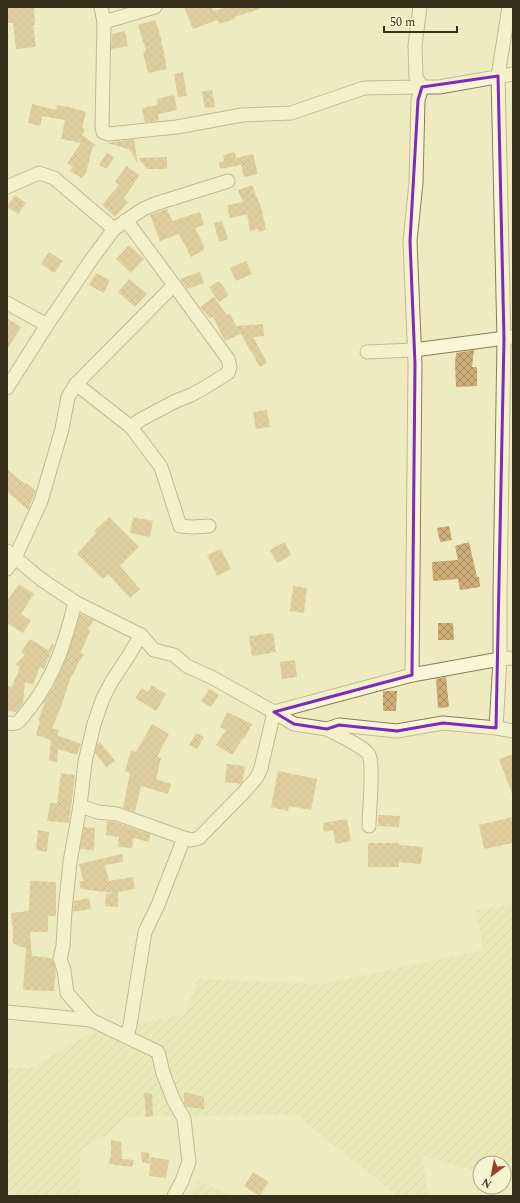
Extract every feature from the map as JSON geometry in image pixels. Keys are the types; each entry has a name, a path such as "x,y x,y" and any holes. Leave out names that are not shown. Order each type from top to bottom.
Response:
{"street":[{"path":"101,7 104,22 102,127 103,132 108,134 188,126 242,114 291,113 364,88 440,87 513,74"},
{"path":"104,22 155,7"},
{"path":"412,675 414,350 410,241 416,184 418,100 422,87 416,76 415,45 420,7"},
{"path":"496,728 500,659 500,585 509,338 498,76 509,7"},
{"path":"7,187 38,173 54,178 114,229"},
{"path":"7,388 47,325 114,229 142,209 228,181"},
{"path":"126,220 228,359 230,367 228,373 204,388 140,420 131,427"},
{"path":"7,569 11,554 41,501 62,429 68,397 76,384 174,285"},
{"path":"7,303 47,325"},
{"path":"368,352 414,350 509,338"},
{"path":"76,384 131,427 161,467 180,526 209,526"},
{"path":"11,554 42,580 75,602 141,635 154,650 174,656 187,666 213,678 294,724 327,729 360,747 369,754 371,765 369,826"},
{"path":"7,722 18,722 37,699 60,653 71,620 75,602"},
{"path":"91,1020 67,993 64,970 60,959 64,946 65,911 70,862 80,806 85,762 94,724 103,698 141,635"},
{"path":"274,712 412,675 513,658"},
{"path":"80,806 98,812 116,814 191,840 199,838 257,777 261,768 274,712"},
{"path":"327,729 339,725 397,731 443,723 513,731"},
{"path":"127,1037 145,932 158,905 184,838"},
{"path":"7,1012 91,1020 158,1052 163,1073 184,1119 188,1162 182,1181 174,1196"}],"highlighted area":[{"path":"498,76 504,339 496,728 443,723 397,731 339,725 327,729 294,724 274,712 412,675 415,364 410,241 418,100 422,87"}],"green space":[{"path":"513,904 513,1181 512,1155 472,1155 472,1170 422,1156 429,1196 398,1196 296,1115 142,1116 124,1118 109,1133 80,1151 80,1196 7,1196 7,1068 31,1068 89,1034 185,1014 198,979 323,984 483,950 476,910"},
{"path":"197,1180 231,1196 191,1196"}],"building":[{"path":"7,7 34,7 35,25 33,25 36,47 16,49 13,23 7,23"},
{"path":"184,7 212,7 213,11 230,7 260,7 260,9 234,17 235,19 219,24 218,20 193,29"},
{"path":"155,20 161,38 167,69 148,73 143,52 146,51 138,25"},
{"path":"125,31 128,46 111,49 112,34"},
{"path":"183,72 187,96 178,97 174,74"},
{"path":"212,90 215,107 205,108 202,92"},
{"path":"174,95 177,110 158,114 159,121 145,122 142,108 158,105 157,99"},
{"path":"32,104 56,110 57,105 86,112 82,128 85,129 82,135 98,147 93,146 86,173 82,178 70,171 73,167 67,163 81,143 61,139 65,120 42,116 40,126 28,123"},
{"path":"134,139 138,164 129,149 107,143"},
{"path":"235,152 236,158 253,154 258,174 244,177 241,165 220,169 219,163 224,161 223,155"},
{"path":"107,153 114,157 107,169 99,165"},
{"path":"167,157 167,169 147,169 138,158"},
{"path":"126,166 140,175 124,198 128,202 115,217 102,205 119,185 115,182"},
{"path":"252,185 262,210 266,230 258,232 258,229 250,231 247,214 230,218 227,205 243,202 238,190"},
{"path":"15,195 26,203 18,214 7,207"},
{"path":"167,209 172,221 200,212 204,225 195,228 204,246 204,250 191,257 179,234 160,241 150,215"},
{"path":"222,221 228,239 219,242 214,223"},
{"path":"129,245 144,259 131,273 116,259"},
{"path":"49,252 63,261 54,273 41,264"},
{"path":"246,261 252,274 236,281 230,268"},
{"path":"200,272 204,283 187,289 180,279"},
{"path":"96,273 110,280 104,293 89,285"},
{"path":"129,279 147,294 135,307 118,292"},
{"path":"217,282 220,282 229,295 219,302 209,287"},
{"path":"214,297 227,315 230,314 236,326 263,324 264,336 253,337 267,363 260,367 241,334 225,341 213,317 210,318 200,307"},
{"path":"7,318 21,327 7,350"},
{"path":"474,350 472,367 477,367 477,386 456,387 456,353"},
{"path":"267,410 270,427 256,429 253,412"},
{"path":"7,469 36,491 28,510 7,491"},
{"path":"109,517 139,547 120,566 140,589 130,598 108,574 103,579 77,554 96,533 94,531"},
{"path":"133,517 153,521 150,537 130,533"},
{"path":"449,526 452,540 440,542 437,528"},
{"path":"285,542 291,555 277,563 270,550"},
{"path":"469,542 477,577 479,577 480,587 460,590 458,579 433,581 432,562 458,560 455,546"},
{"path":"221,549 231,569 217,576 207,555"},
{"path":"19,584 34,594 21,614 31,621 23,633 7,623 7,601"},
{"path":"293,586 307,588 304,613 290,611"},
{"path":"80,614 94,620 88,629 90,631 81,652 84,655 71,676 61,707 52,728 59,730 57,735 81,744 77,755 58,749 57,762 49,761 51,740 36,735 40,721 38,720 45,704 43,703 53,688 65,661"},
{"path":"438,623 453,623 454,640 438,640"},
{"path":"273,633 276,652 252,656 249,636"},
{"path":"30,639 48,650 52,644 54,645 44,669 40,667 33,685 25,682 23,704 16,712 7,711 7,686 12,687 20,667 16,664 25,655 21,652"},
{"path":"295,660 297,677 282,679 280,662"},
{"path":"446,677 449,707 438,708 436,679"},
{"path":"152,685 166,694 156,711 135,698 142,688 148,692"},
{"path":"209,689 219,695 211,707 201,701"},
{"path":"383,691 397,691 396,711 383,711"},
{"path":"227,712 252,724 244,739 243,738 232,755 216,745 226,730 220,727"},
{"path":"152,724 169,734 157,757 161,758 156,779 171,784 168,794 141,786 135,812 123,808 130,773 125,771 131,750 136,752"},
{"path":"196,733 204,737 197,749 189,745"},
{"path":"100,742 115,761 106,767 95,753 97,744"},
{"path":"513,754 513,793 512,794 499,759"},
{"path":"227,764 245,766 243,781 241,784 225,782"},
{"path":"278,771 317,779 311,810 289,806 288,811 271,807"},
{"path":"61,773 75,775 69,823 47,821 50,803 57,803"},
{"path":"378,815 400,816 399,827 378,826"},
{"path":"513,817 513,843 484,849 479,825"},
{"path":"347,819 351,841 336,844 333,830 324,832 323,823"},
{"path":"107,821 115,822 150,834 149,842 133,838 132,848 118,847 119,837 106,835"},
{"path":"84,827 95,828 94,850 80,849"},
{"path":"38,830 49,832 47,852 36,850"},
{"path":"368,843 399,843 399,845 423,847 421,864 399,862 399,867 368,867"},
{"path":"122,854 123,862 105,865 109,881 133,877 135,889 118,892 118,907 105,906 106,894 114,893 81,889 79,881 83,881 79,864"},
{"path":"30,881 56,882 56,916 48,916 48,932 30,932 32,956 52,958 56,970 54,991 23,990 26,948 13,943 11,913 29,911"},
{"path":"89,898 91,909 73,912 74,901"},
{"path":"184,1092 204,1097 204,1109 187,1107 184,1103"},
{"path":"144,1093 152,1094 153,1116 146,1117"},
{"path":"111,1140 121,1142 122,1159 134,1160 132,1167 109,1164 111,1157"},
{"path":"141,1152 149,1153 150,1164 142,1162"},
{"path":"151,1157 169,1160 166,1178 149,1176"},
{"path":"253,1172 269,1182 260,1196 244,1186"}]}
